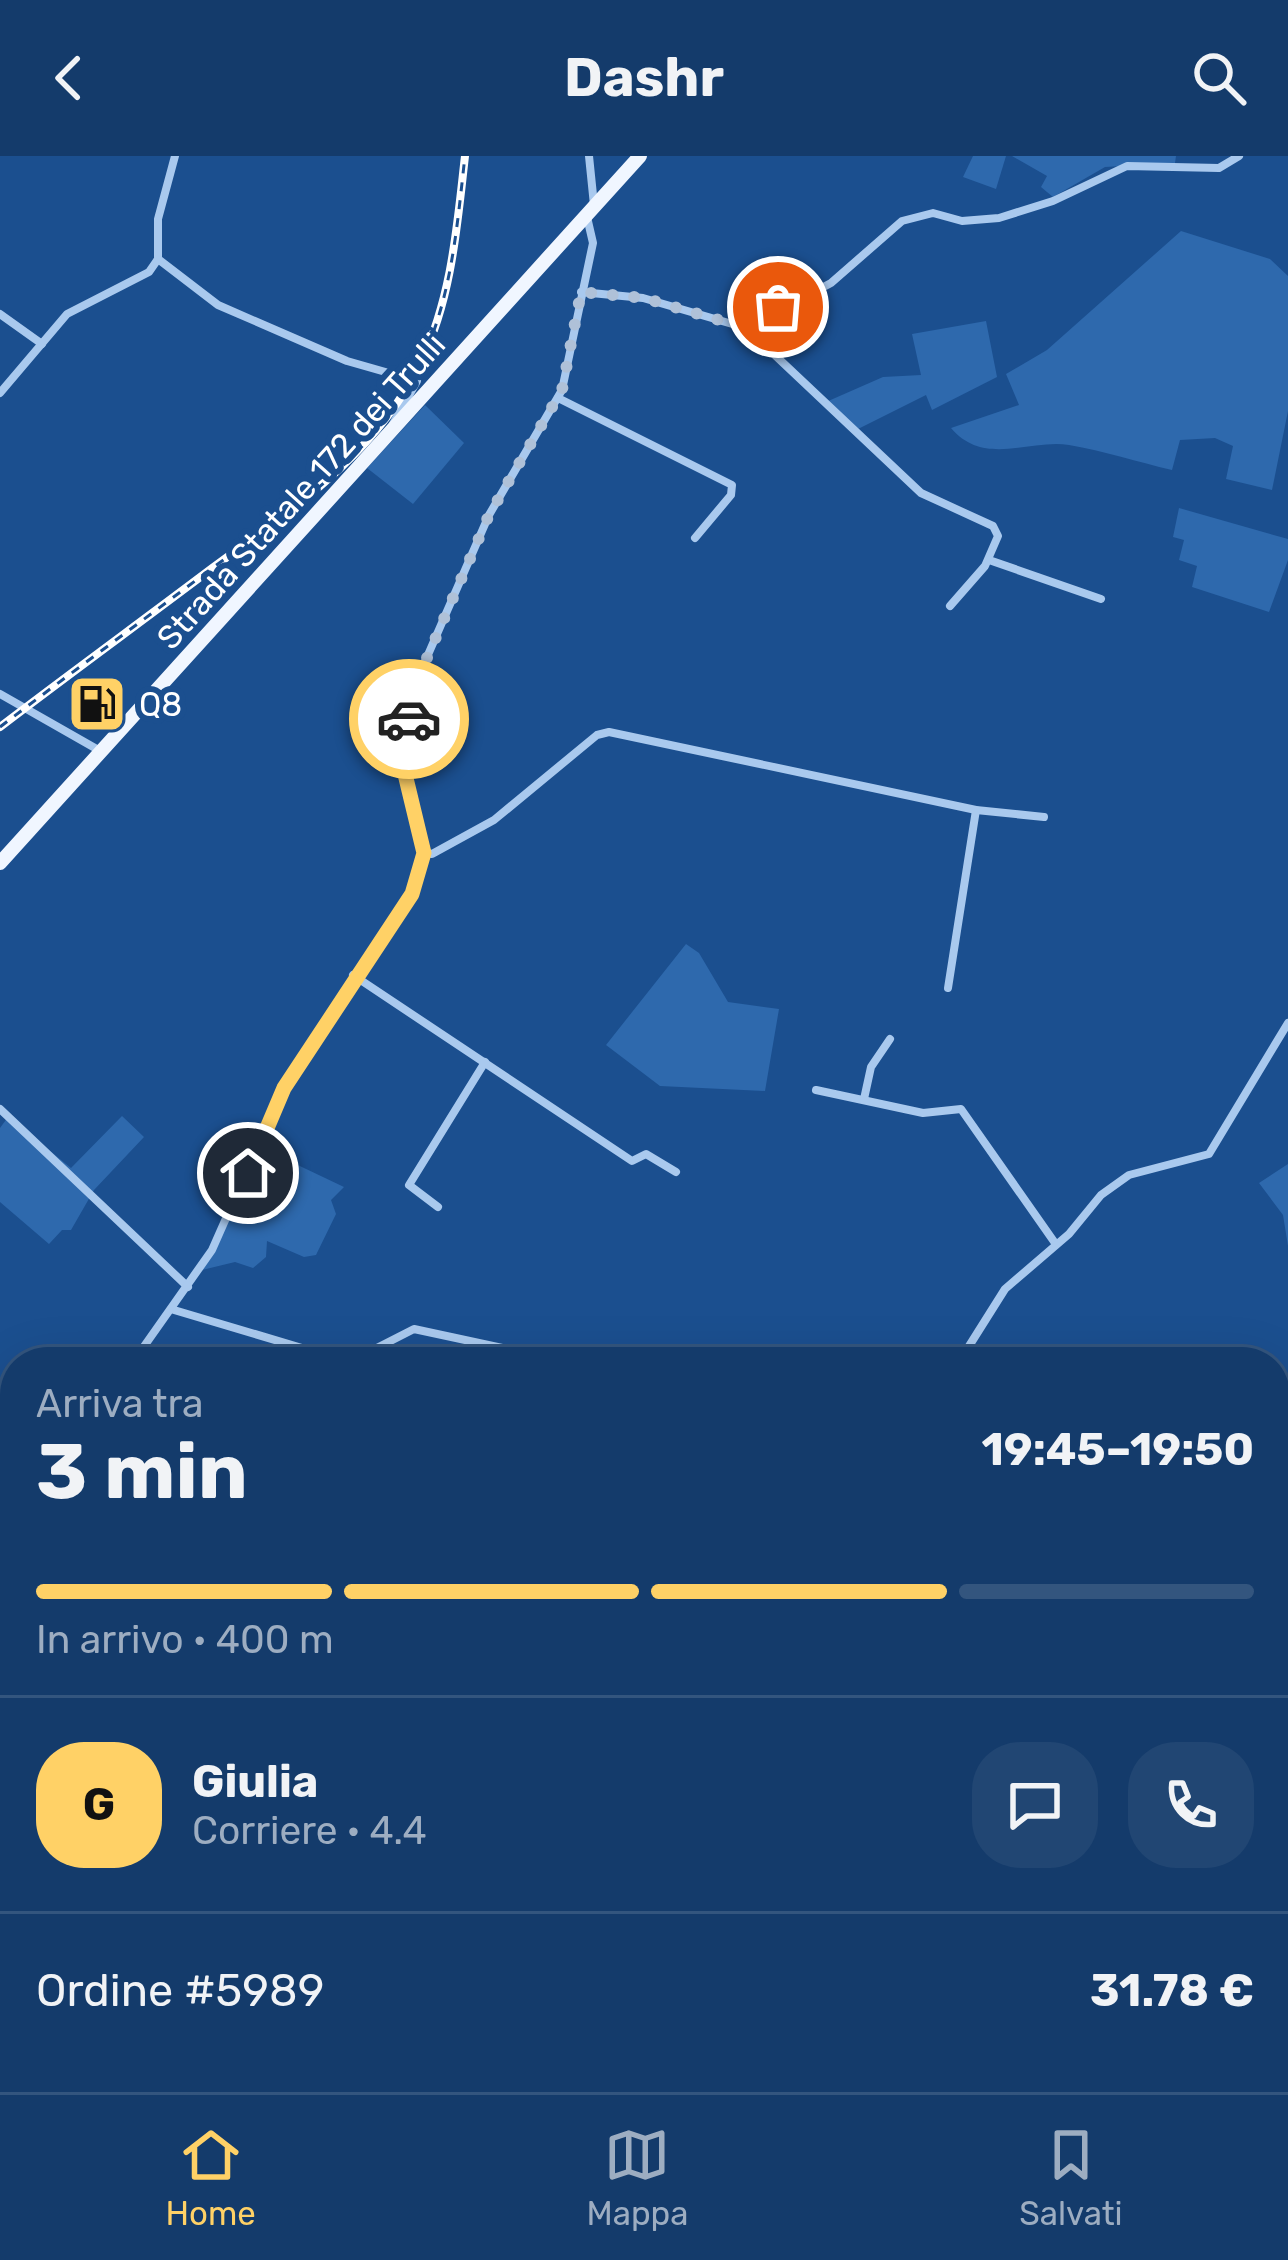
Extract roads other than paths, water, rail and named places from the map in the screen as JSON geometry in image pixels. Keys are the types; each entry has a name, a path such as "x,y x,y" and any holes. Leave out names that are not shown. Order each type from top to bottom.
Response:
{"main road":[{"name":"Strada Statale 172 dei Trulli","path":"0,862 640,156"}],"street":[{"path":"0,393 84,301 136,279 158,259 158,219 175,156"},
{"path":"145,1347 174,1310 236,1205 284,1088 353,975 412,894 424,853 405,774 410,697 489,515 558,398 593,243 589,156"},
{"path":"746,328 831,283 902,221 933,213 962,221 999,218 1053,202 1127,166 1219,168 1239,156"},
{"path":"158,259 218,305 347,361 417,381 396,412 391,432"},
{"path":"581,292 644,298 746,328 921,493 997,529 989,560 950,606"},
{"path":"0,314 42,344"},
{"path":"558,398 732,484 731,495 695,538"},
{"path":"989,560 1101,599"},
{"path":"0,694 102,752"},
{"path":"424,853 432,854 494,820 597,735 609,732 976,809 1044,817"},
{"path":"948,988 976,809"},
{"path":"353,975 632,1161 646,1154 676,1172"},
{"path":"968,1347 1005,1289 1129,1174 1209,1154 1288,1023"},
{"path":"864,1099 871,1067 890,1039"},
{"path":"438,1207 409,1185 484,1062"},
{"path":"816,1090 935,1115 961,1109 1055,1243"},
{"path":"2,1114 188,1287"},
{"path":"174,1310 298,1347"},
{"path":"379,1347 415,1329 498,1347"}],"railway":[{"path":"0,727 298,504 380,426 421,362 440,312 452,261 465,156"}],"place":[{"name":"Q8","path":"97,704"}]}
